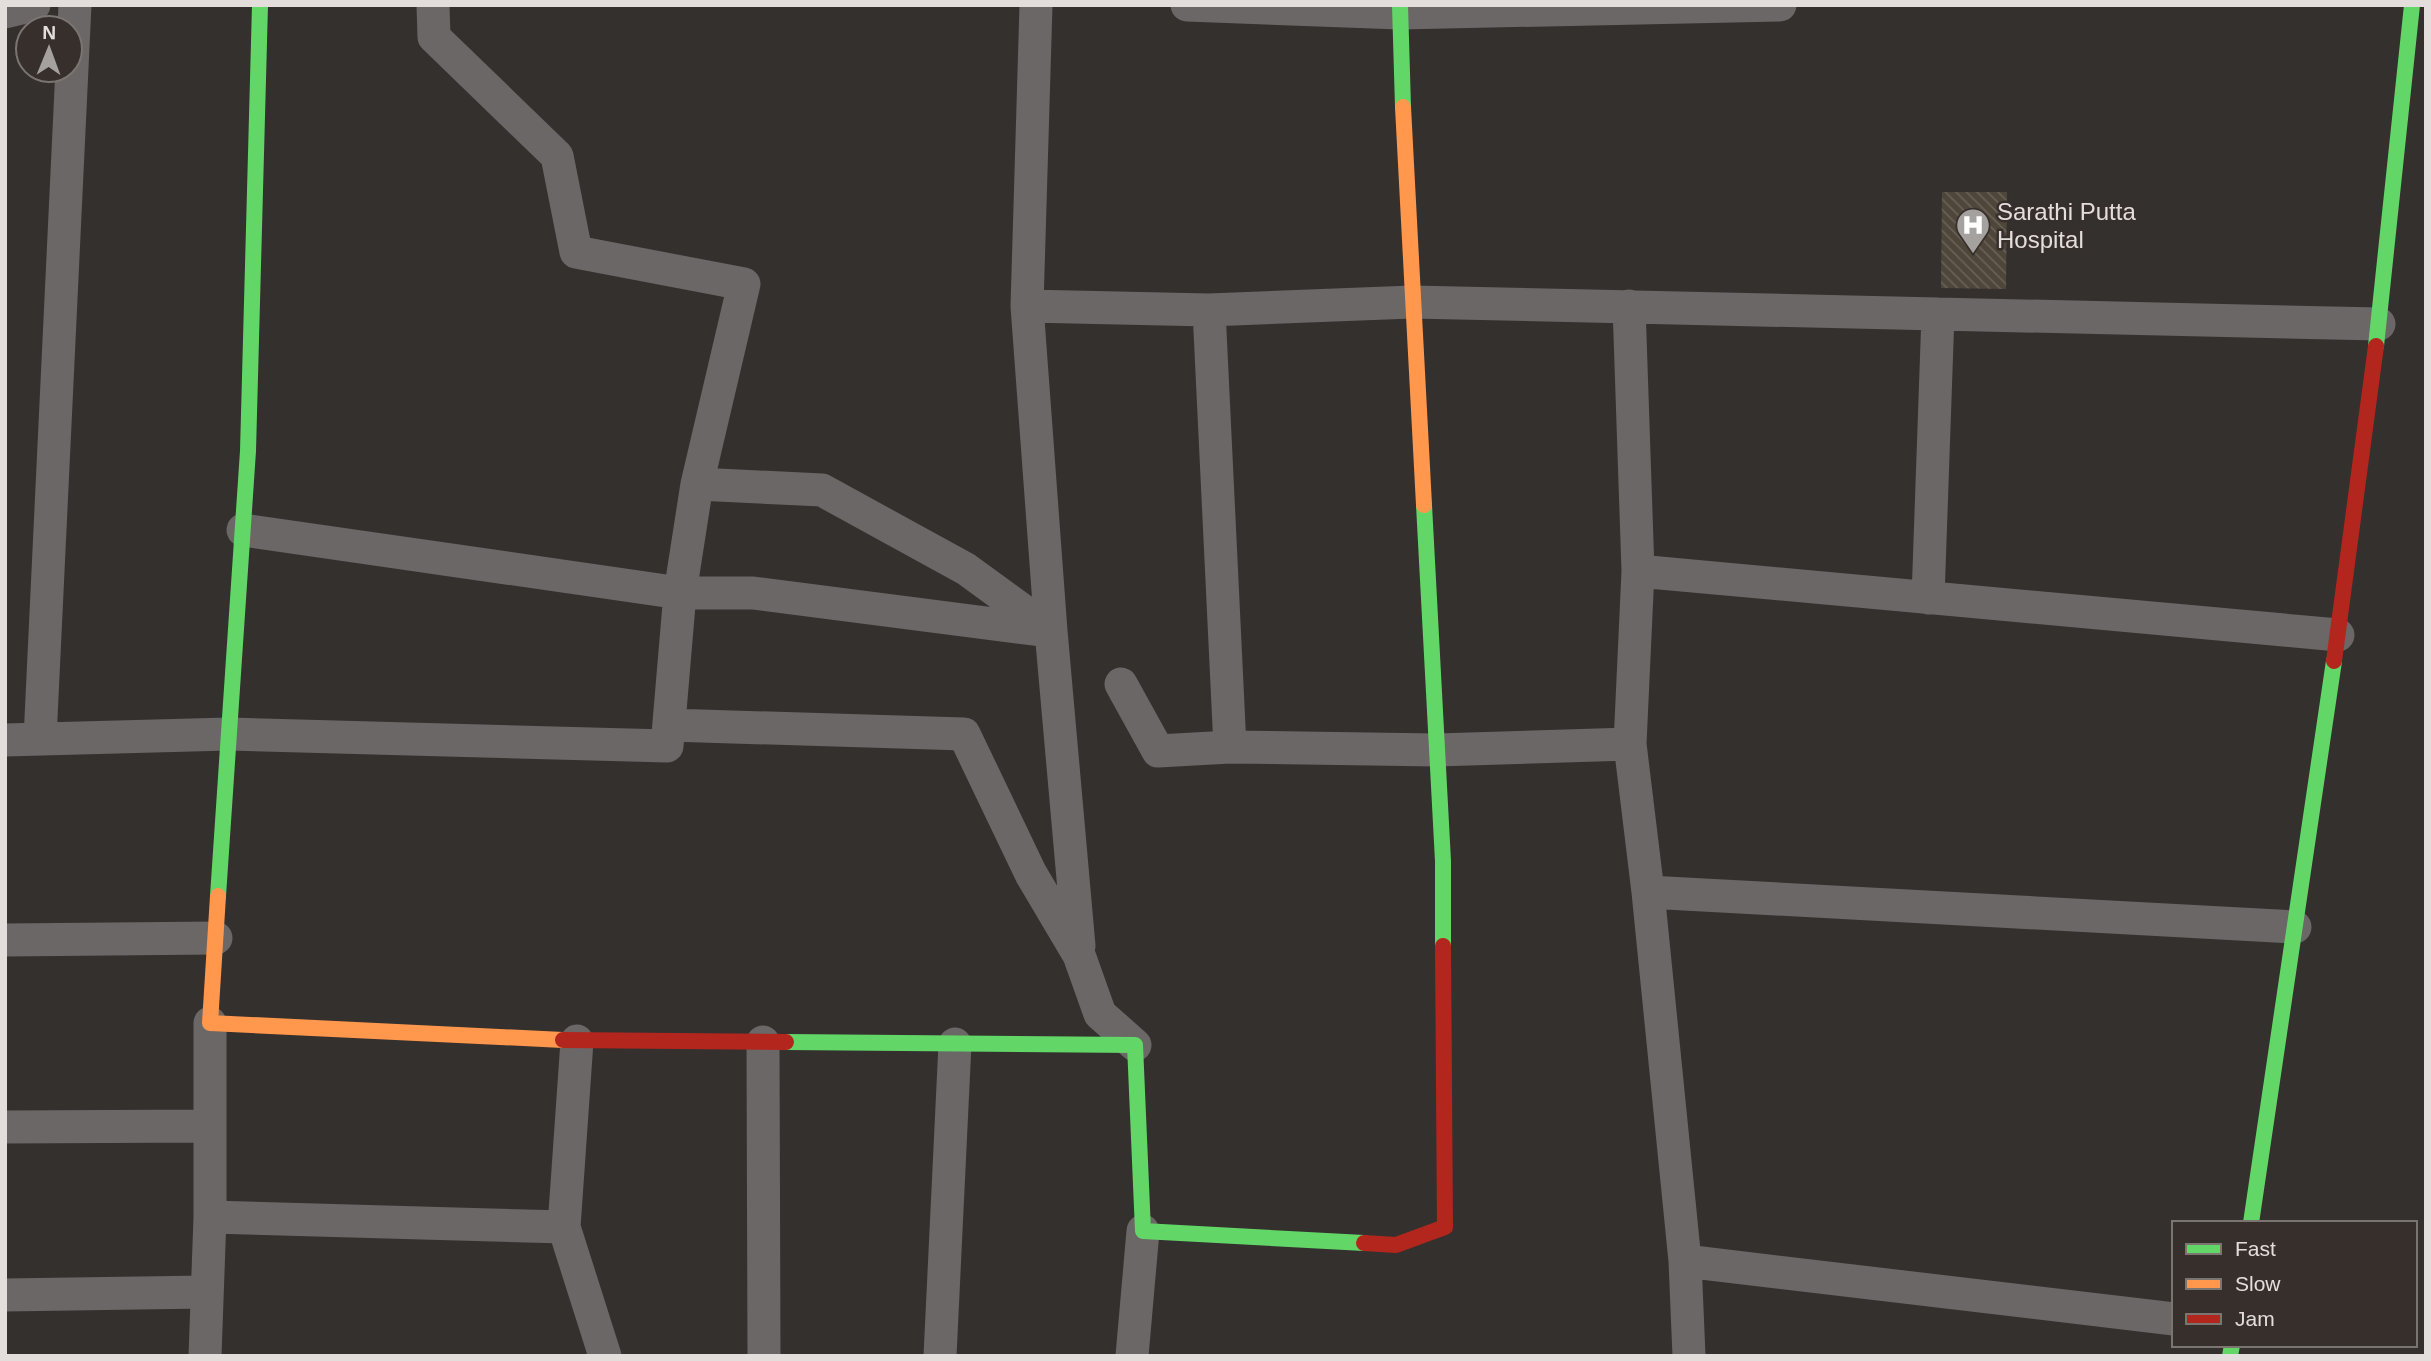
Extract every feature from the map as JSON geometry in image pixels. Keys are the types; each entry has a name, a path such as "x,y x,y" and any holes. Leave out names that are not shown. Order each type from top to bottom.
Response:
{"street":[{"path":"5,12 34,5"},
{"path":"40,739 75,5"},
{"path":"205,1356 210,1217 210,1023 243,530 260,5"},
{"path":"5,740 229,734 667,746 680,593 698,484 744,284 576,252 557,156 434,37 433,5"},
{"path":"1036,5 1027,306 1079,955"},
{"path":"1187,5 1400,9 1780,5"},
{"path":"2251,1221 2338,635 2379,324 2412,5"},
{"path":"1143,1231 1396,1245 1445,1227 1443,861 1412,302 1400,9"},
{"path":"1027,306 1209,310 1412,302 2379,324"},
{"path":"1629,306 1638,571 1630,744 1648,892 1685,1261 1689,1356"},
{"path":"1209,310 1230,747"},
{"path":"1928,598 1938,314"},
{"path":"698,484 822,490 966,569 1051,631"},
{"path":"243,530 680,593 752,593 1051,631"},
{"path":"1638,571 2338,635"},
{"path":"1121,684 1158,751 1230,747 1437,750 1630,744"},
{"path":"669,725 964,734 1031,874 1079,955 1100,1014 1135,1045 1143,1231 1132,1356"},
{"path":"1648,892 2295,927"},
{"path":"5,940 216,938"},
{"path":"210,1023 577,1041 1135,1045"},
{"path":"577,1041 564,1227 605,1356"},
{"path":"763,1042 764,1356"},
{"path":"940,1356 955,1044"},
{"path":"5,1127 209,1126"},
{"path":"210,1217 564,1227"},
{"path":"1685,1261 2172,1319"},
{"path":"5,1295 206,1292"}],"building":[{"path":"1942,192 2007,192 2006,289 1941,288"}],"traffic: fast":[{"path":"218,896 248,451 260,5"},
{"path":"1400,5 1403,107"},
{"path":"2376,346 2412,5"},
{"path":"1424,505 1443,861 1443,946"},
{"path":"2251,1221 2334,661"},
{"path":"786,1042 1135,1045 1143,1231 1364,1243"},
{"path":"2230,1356 2232,1347"}],"traffic: slow":[{"path":"1403,107 1424,505"},
{"path":"218,896 210,1023 563,1040"}],"traffic: jam":[{"path":"2334,661 2376,346"},
{"path":"1364,1243 1396,1245 1445,1227 1443,946"},
{"path":"563,1040 786,1042"}],"place":[{"name":"Sarathi Putta Hospital","path":"1973,255"}]}
